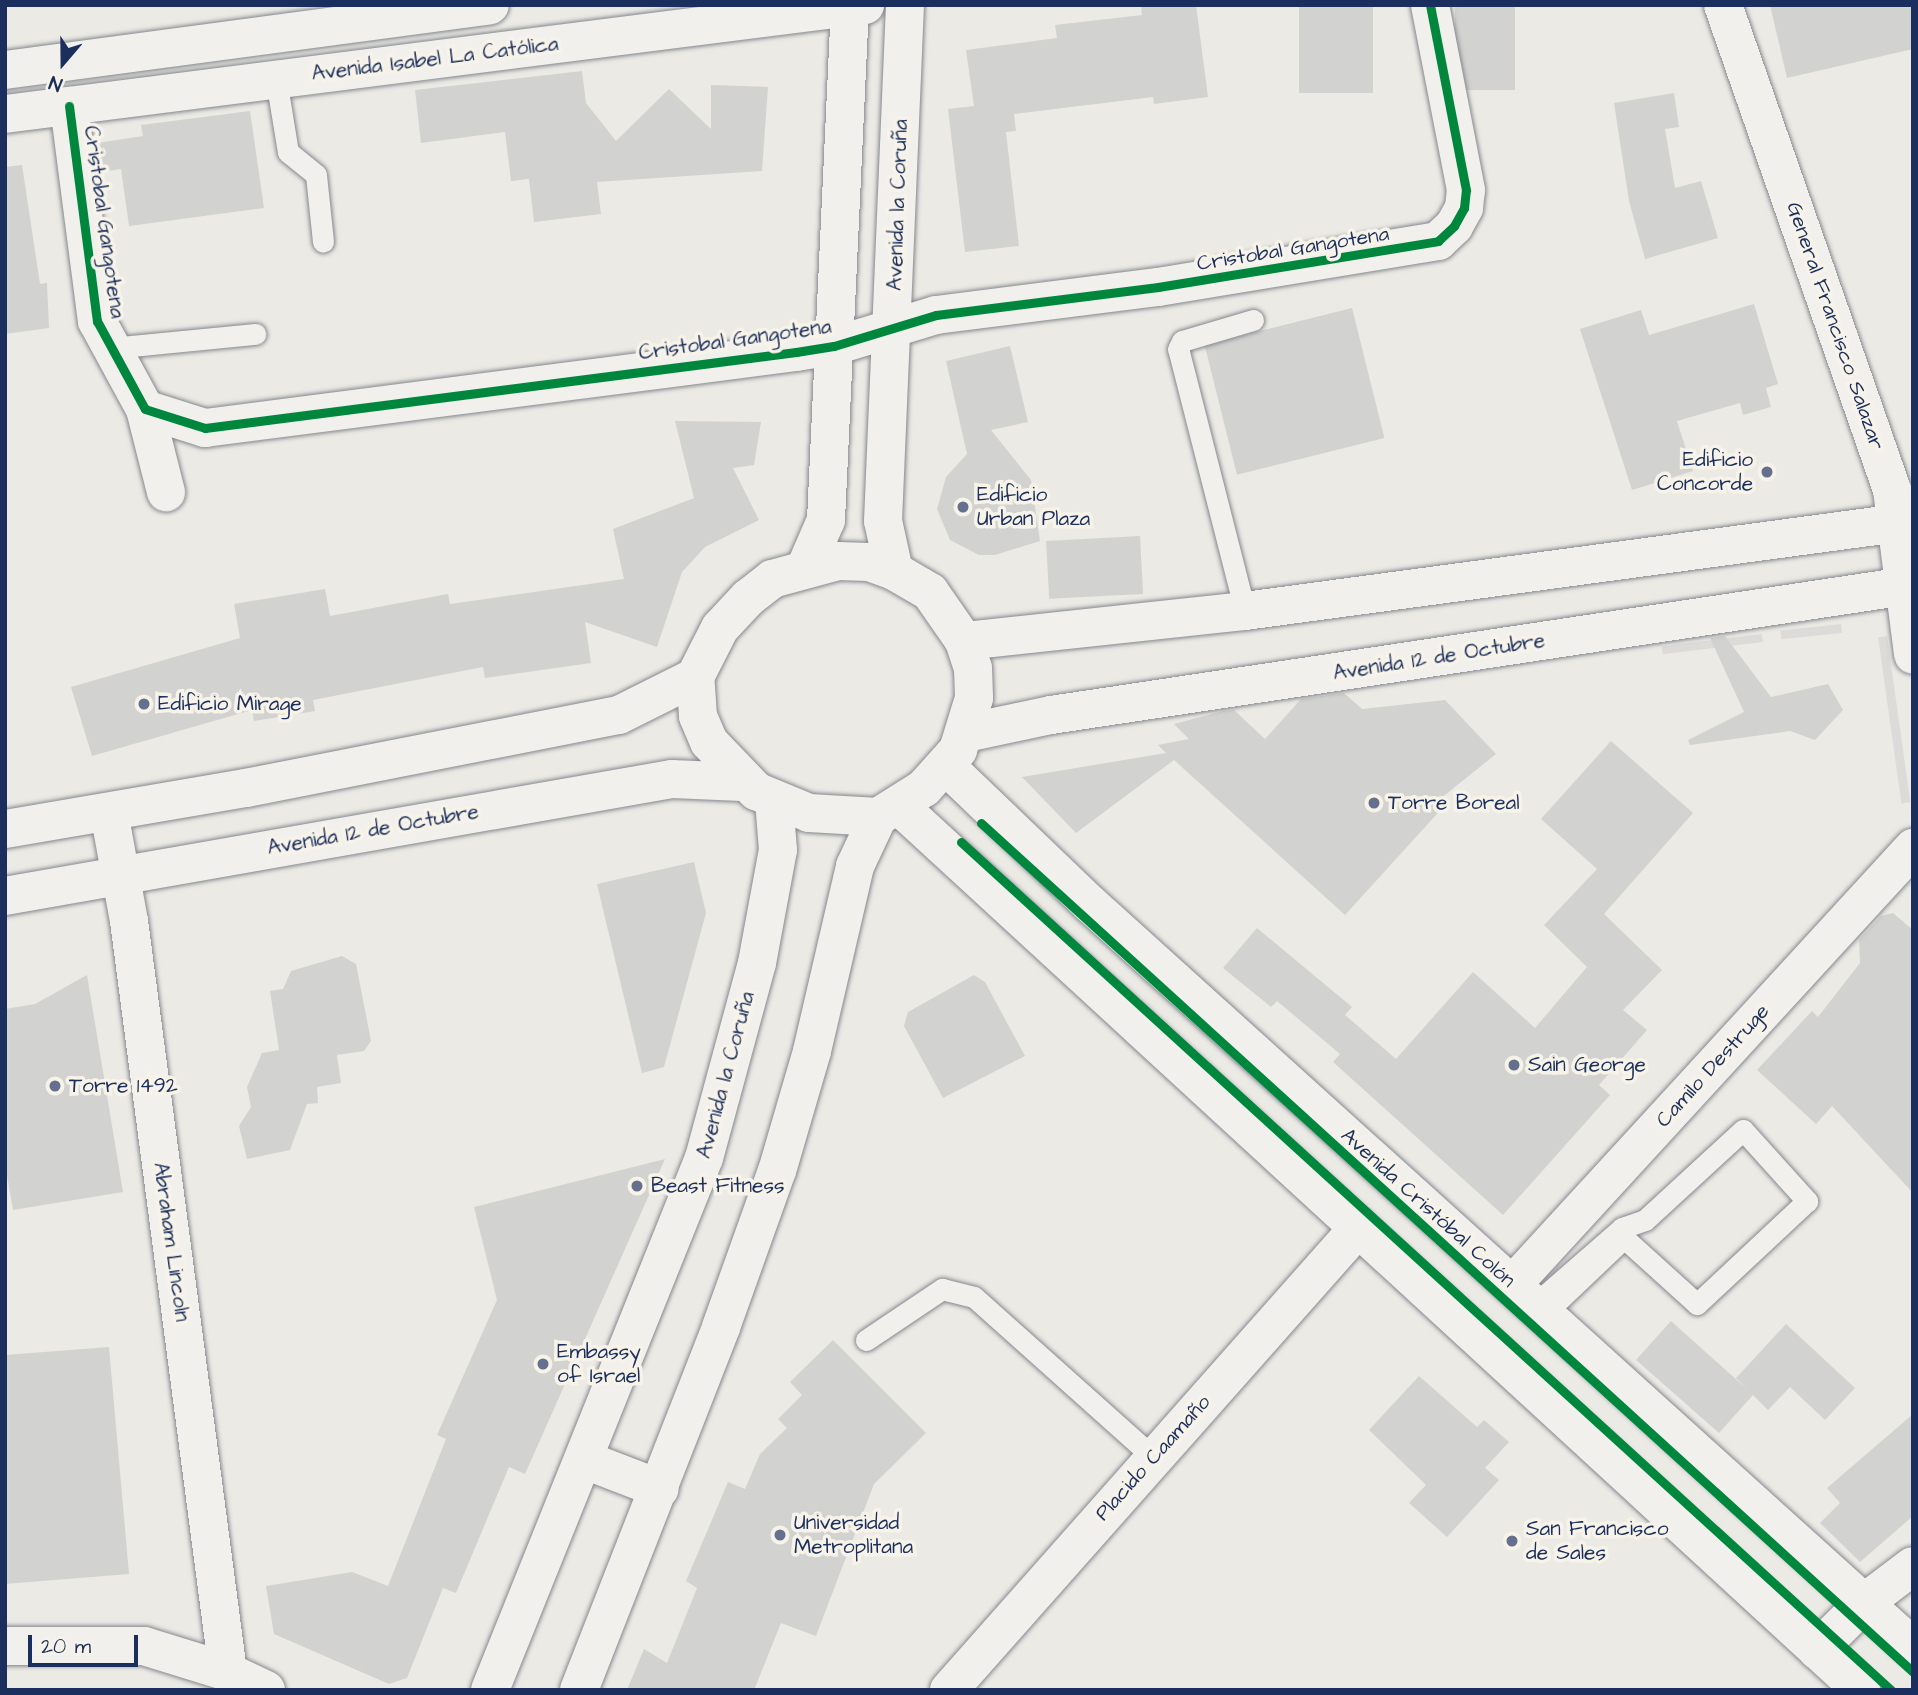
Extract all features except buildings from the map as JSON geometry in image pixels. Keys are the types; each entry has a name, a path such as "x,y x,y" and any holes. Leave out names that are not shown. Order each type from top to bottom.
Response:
{"street":[{"path":"5,70 490,5"},
{"name":"Avenida la Coruña","path":"894,570 883,521 894,326 905,5"},
{"name":"Cristobal Gangotena","path":"69,106 97,321 145,409 205,428 834,346 936,315 1158,287 1438,241 1454,226 1464,208 1466,190 1430,5"},
{"name":"General Francisco Salazar","path":"1723,5 1892,490 1906,522 1913,655"},
{"path":"806,566 826,520 855,6"},
{"name":"Avenida Isabel La Católica","path":"5,114 855,6"},
{"path":"145,409 166,492"},
{"path":"964,641 1245,611 1906,522"},
{"path":"579,1690 660,1489 776,1171 812,1051 855,866 888,811 924,788 946,766 966,733 974,698 973,668 964,641 930,592 894,570 869,562 806,566 772,579 748,598 720,628 695,677 698,716 709,742 758,791 809,813 888,811 1359,1227 1861,1690"},
{"name":"Avenida 12 de Octubre","path":"966,733 1051,715 1909,585"},
{"path":"5,829 109,812 619,715 695,677"},
{"name":"Avenida Cristóbal Colón","path":"946,766 1080,895 1913,1647"},
{"name":"Avenida 12 de Octubre","path":"5,896 672,779 758,791"},
{"name":"Avenida la Coruña","path":"490,1690 676,1233 719,1107 757,962 778,850 758,791"},
{"name":"Abraham Lincoln","path":"109,812 121,874 228,1672"},
{"name":"Camilo Destruge","path":"1531,1300 1913,848"},
{"name":"Placido Caamaño","path":"949,1690 1359,1227"},
{"path":"585,1460 660,1489"},
{"path":"1816,1650 1864,1603 1913,1566"},
{"path":"5,1646 144,1646 228,1672 266,1690"}],"lane":[{"path":"276,79 288,152 316,175 323,242"},
{"path":"1245,611 1178,349 1182,341 1253,320"},
{"path":"111,348 255,334"},
{"path":"1743,1130 1807,1201 1697,1304 1624,1238 1531,1300 1622,1228 1645,1220 1743,1130"},
{"path":"866,1340 942,1289 966,1294 1154,1458"}],"shaded area":[{"path":"1841,624 1842,633 1781,639 1780,630"},
{"path":"1762,634 1763,642 1663,654 1662,646"},
{"path":"1887,636 1910,802 1901,804 1878,637"}],"cycle path":[{"path":"69,106 97,321 145,409 205,428 796,352 834,346 936,315 1158,287 1438,241 1454,226 1464,208 1466,190 1430,5"},
{"path":"981,823 1913,1672"},
{"path":"961,842 1891,1690"}],"place":[{"name":"Edificio Concorde","path":"1767,472"},
{"name":"Edificio Urban Plaza","path":"963,507"},
{"name":"Edificio Mirage","path":"144,704"},
{"name":"Torre Boreal","path":"1374,803"},
{"name":"Sain George","path":"1514,1065"},
{"name":"Torre 1492","path":"55,1086"},
{"name":"Beast Fitness","path":"637,1186"},
{"name":"Embassy of Israel","path":"543,1364"},
{"name":"Universidad Metroplitana","path":"780,1535"},
{"name":"San Francisco de Sales","path":"1512,1541"}]}
